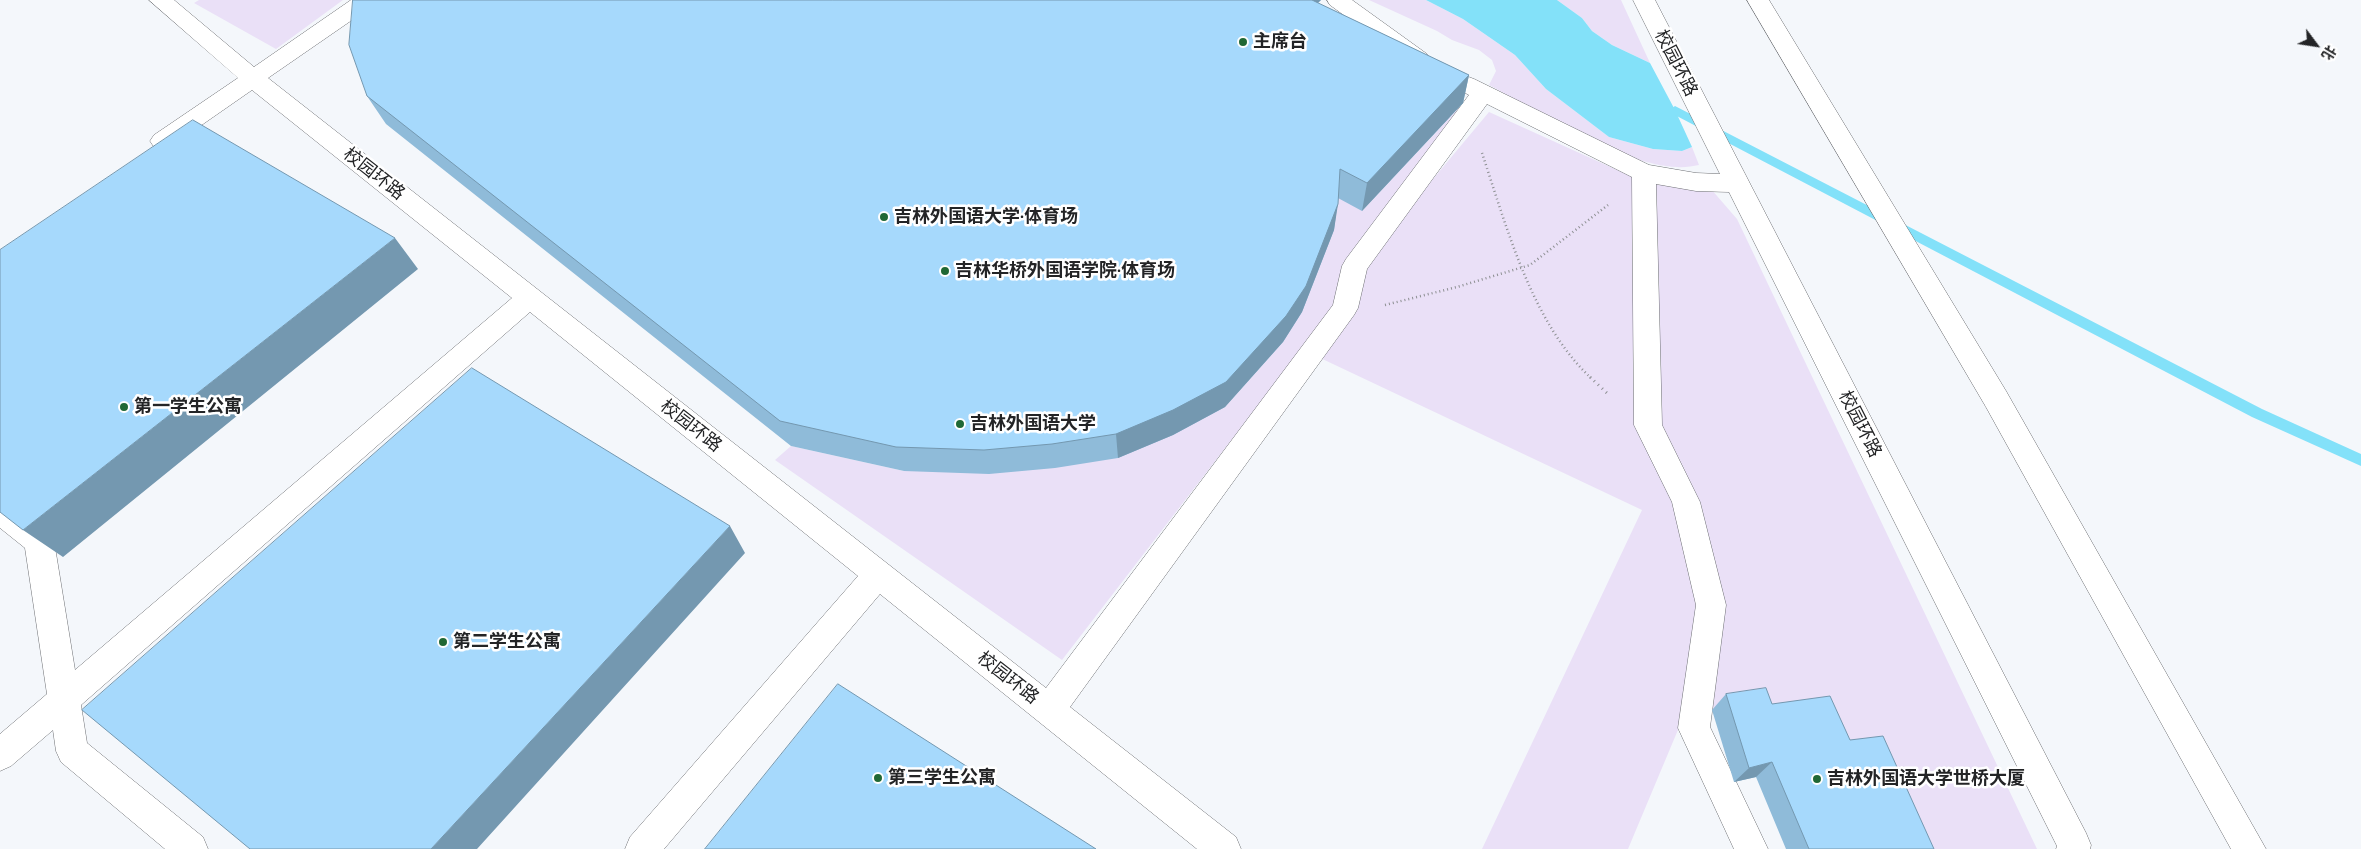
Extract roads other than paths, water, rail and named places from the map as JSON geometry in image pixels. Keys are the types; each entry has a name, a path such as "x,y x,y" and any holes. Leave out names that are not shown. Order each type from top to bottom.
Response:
{"street":[{"path":"148,152 254,79 363,0"},
{"path":"1338,0 1440,72 1475,103 1644,173 1696,182 1738,183"},
{"name":"校园环路","path":"1644,0 2074,845 2073,849"},
{"path":"1758,0 1996,399 2249,849"},
{"name":"校园环路","path":"170,3 254,79 1224,849"},
{"path":"1049,710 1344,308 1355,266 1475,103"},
{"path":"1644,173 1648,425 1686,502 1711,605 1694,728 1750,849"},
{"path":"0,755 529,298"},
{"path":"0,512 39,541 72,751 191,849"},
{"path":"642,849 878,574"}],"water":[{"path":"1426,0 1557,0 1582,18 1592,31 1612,45 1650,63 1692,147 1682,151 1653,149 1609,137 1546,89 1515,55 1463,19"}],"waterway":[{"path":"1675,110 2257,413 2361,460"}],"place":[{"name":"主席台","path":"1243,42"},
{"name":"吉林外国语大学·体育场","path":"884,217"},
{"name":"吉林华桥外国语学院·体育场","path":"945,271"},
{"name":"第一学生公寓","path":"124,407"},
{"name":"吉林外国语大学","path":"960,424"},
{"name":"第二学生公寓","path":"443,642"},
{"name":"第三学生公寓","path":"878,778"},
{"name":"吉林外国语大学世桥大厦","path":"1817,779"}]}
